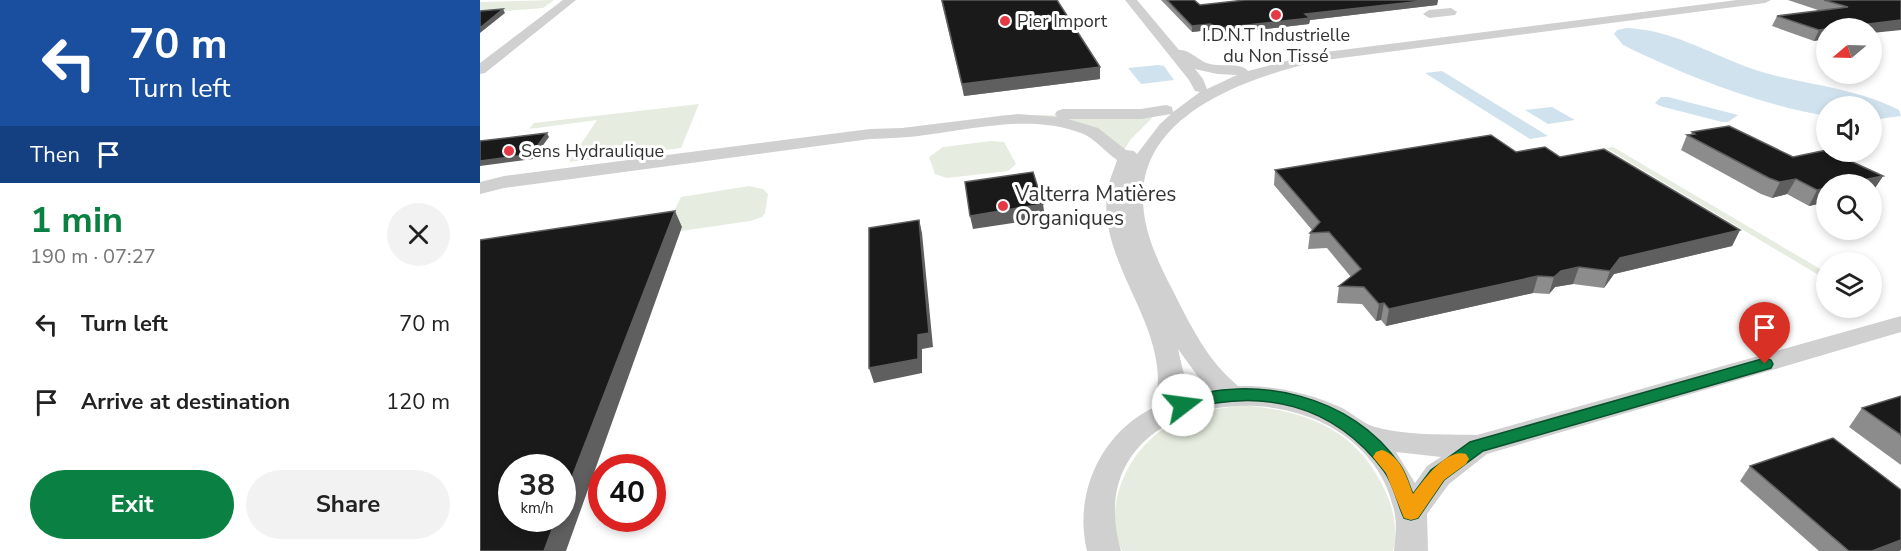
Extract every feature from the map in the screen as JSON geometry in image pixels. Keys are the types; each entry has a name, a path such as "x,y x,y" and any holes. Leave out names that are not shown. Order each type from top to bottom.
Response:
{"street":[{"path":"480,70 570,0"},
{"path":"1131,0 1196,79 1200,88"},
{"path":"1168,410 1173,394 1171,366 1127,261 1116,211 1118,183 1126,158 1137,139 1166,110 1200,88 1241,71 1311,52 1734,0"},
{"path":"1230,394 1204,369 1188,344 1147,263 1134,217 1134,183 1143,157 1164,126 1181,111 1219,88 1258,72 1318,57 1765,0"},
{"path":"1161,35 1192,63 1209,69 1241,71"},
{"path":"480,188 504,182 874,133 902,126 1002,113 1120,115 1166,110"},
{"path":"874,133 901,133 1000,121 1047,120 1067,123 1095,132 1126,158"},
{"path":"480,181 504,182"},
{"path":"1362,435 1421,445 1477,446 1901,324"},
{"path":"1104,551 1098,531 1099,493 1113,459 1137,431 1168,410 1198,399 1230,394 1277,396 1322,410 1362,435 1394,469 1411,512 1411,551"},
{"path":"1411,512 1438,475 1477,446"}],"shaded area":[{"path":"554,0 543,8 480,13 480,2"},
{"path":"699,104 681,148 569,162 597,120 529,129 534,123"},
{"path":"1005,115 1154,116 1131,139 1124,150 1102,132 1050,119 910,130 904,128"},
{"path":"991,141 1004,142 1016,164 1008,171 947,178 935,174 929,157 943,147"},
{"path":"1613,147 1816,267 1816,273 1606,148"},
{"path":"749,186 763,189 768,194 765,213 762,217 750,221 681,231 682,228 665,230 681,197"},
{"path":"1242,405 1288,412 1309,419 1328,427 1361,453 1374,471 1391,506 1395,529 1393,551 1122,551 1116,533 1117,497 1123,479 1143,448 1156,434 1179,420"}],"water":[{"path":"1627,28 1662,34 1762,72 1863,96 1816,96 1816,114 1774,104 1722,88 1623,45 1614,34 1617,30"},
{"path":"1164,66 1174,80 1141,84 1128,68"},
{"path":"1442,71 1548,136 1530,139 1425,73"},
{"path":"1661,97 1738,115 1728,122 1722,122 1660,106 1655,103"},
{"path":"1882,103 1899,110 1901,116 1882,119"},
{"path":"1552,107 1575,120 1548,124 1525,110"}],"building":[{"path":"942,0 1057,0 1100,67 962,84"},
{"name":"I.D.N.T Industrielle du Non Tissé","path":"1167,0 1194,0 1200,5 1245,0 1431,0 1305,14 1310,18 1220,28 1210,24 1192,26"},
{"path":"1824,0 1901,0 1901,20 1882,22 1882,18 1816,18 1816,29 1777,16 1848,7"},
{"path":"503,9 480,28 480,11"},
{"path":"1729,126 1793,157 1816,152 1816,162 1853,162 1879,174 1816,174 1816,189 1796,179 1780,182 1687,135 1695,134 1692,132"},
{"name":"Sens Hydraulique","path":"547,133 531,154 480,161 480,141"},
{"path":"1491,135 1516,152 1545,147 1560,157 1604,149 1740,230 1620,258 1610,271 1579,267 1561,271 1554,277 1538,276 1389,309 1384,303 1379,304 1364,287 1339,286 1361,269 1329,232 1310,233 1320,222 1275,170"},
{"path":"1033,172 1043,204 970,216 965,182"},
{"path":"675,211 576,467 576,454 498,454 498,532 551,532 544,551 480,551 480,240"},
{"path":"919,220 929,333 918,335 918,359 869,368 869,228"},
{"path":"1901,396 1901,435 1862,408"},
{"path":"1833,438 1901,490 1901,540 1872,551 1849,551 1750,466"}],"slow traffic":[{"path":"1382,457 1394,469 1411,512 1438,475 1460,459"}],"place":[{"name":"I.D.N.T Industrielle du Non Tissé","path":"1276,15"},
{"name":"Pier Import","path":"1005,21"},
{"name":"Sens Hydraulique","path":"509,151"},
{"name":"Valterra Matières Organiques","path":"1003,206"}],"route":[{"path":"1183,405 1198,399 1230,394 1277,396 1322,410 1362,435 1394,469 1411,512 1438,475 1477,446 1765,364"}]}
